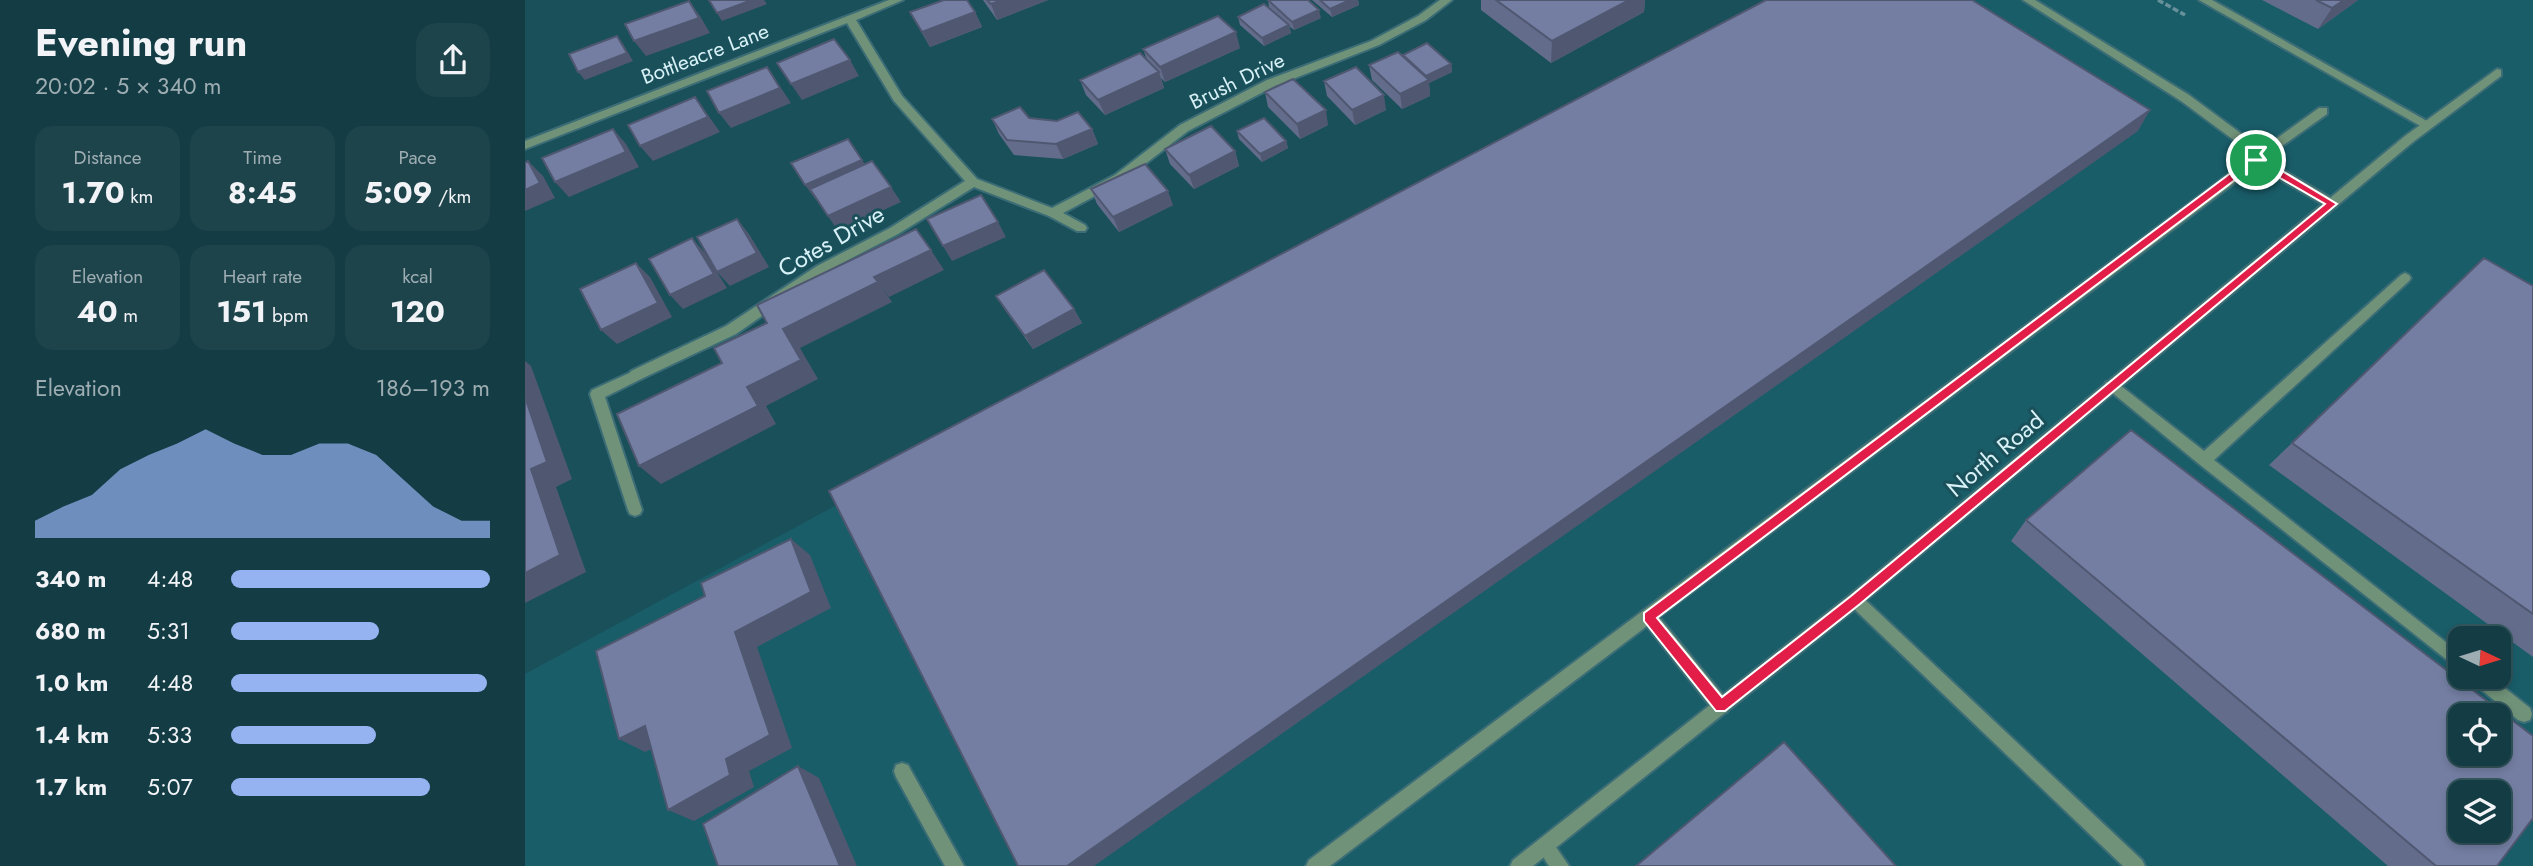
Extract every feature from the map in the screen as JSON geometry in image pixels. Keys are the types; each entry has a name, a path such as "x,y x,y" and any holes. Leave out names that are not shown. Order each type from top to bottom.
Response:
{"street":[{"name":"Bottleacre Lane","path":"525,145 898,0"},
{"name":"Brush Drive","path":"1053,214 1119,178 1184,128 1271,83 1375,43 1422,18 1447,0"},
{"path":"2028,0 2185,98 2259,157 2332,204"},
{"path":"2204,0 2428,125"},
{"path":"850,19 898,98 973,182 1081,228"},
{"name":"North Road","path":"1519,866 1855,600 2428,125 2497,73"},
{"path":"1315,866 2323,111"},
{"name":"Cotes Drive","path":"635,510 597,394 731,330 821,269 894,231 973,182"},
{"path":"2204,460 2406,278"},
{"path":"2111,386 2448,654"},
{"path":"1855,600 2137,866"},
{"path":"1649,617 1721,706"},
{"path":"2494,690 2524,714"},
{"path":"902,772 955,866"},
{"path":"1545,846 1560,866"}],"shaded area":[{"path":"1768,0 2533,0 2533,866 525,866 525,674"}],"building":[{"path":"709,0 752,0 717,13"},
{"path":"944,0 967,0 975,12 922,32 910,12"},
{"path":"1268,0 1308,0 1319,10 1292,22"},
{"path":"1320,0 1350,0 1330,9"},
{"path":"1496,0 1629,0 1552,41"},
{"path":"1766,0 1972,0 2150,110 1067,866 1018,866 829,491"},
{"path":"2316,0 2344,0 2332,8"},
{"path":"689,1 699,18 634,41 625,24"},
{"path":"1264,4 1289,25 1262,38 1238,17"},
{"path":"1218,16 1236,32 1160,67 1143,49"},
{"path":"617,36 627,53 578,72 569,54"},
{"path":"834,39 850,60 791,84 777,63"},
{"path":"1427,43 1451,64 1426,76 1403,55"},
{"path":"1398,52 1429,80 1400,94 1369,65"},
{"path":"1140,53 1159,72 1098,100 1080,80"},
{"path":"767,67 780,88 719,113 707,91"},
{"path":"1356,67 1384,95 1352,110 1324,81"},
{"path":"1293,79 1326,110 1297,124 1265,92"},
{"path":"695,97 708,117 640,146 628,125"},
{"path":"1020,107 1029,118 1057,121 1078,112 1092,129 1056,144 1007,140 992,119"},
{"path":"1264,118 1286,141 1260,154 1237,131"},
{"path":"1211,126 1235,151 1189,175 1165,149"},
{"path":"613,129 626,152 555,182 542,158"},
{"path":"848,139 862,160 805,185 791,163"},
{"path":"528,161 540,183 525,190 525,163"},
{"path":"872,161 891,187 828,216 810,189"},
{"path":"1145,164 1168,191 1113,217 1091,189"},
{"path":"981,195 998,222 943,246 927,219"},
{"path":"737,219 757,253 717,272 697,237"},
{"path":"916,229 931,250 874,277 878,282 783,329 801,360 747,387 758,406 639,466 617,414 722,363 714,348 767,323 757,305"},
{"path":"692,238 714,274 670,295 649,259"},
{"path":"2484,258 2533,286 2533,614 2292,443"},
{"path":"636,263 658,303 601,330 580,289"},
{"path":"1044,270 1074,309 1025,336 996,296"},
{"path":"525,397 547,462 531,469 560,555 525,573"},
{"path":"2131,430 2448,671 2448,690 2473,690 2490,703 2448,703 2448,766 2511,766 2511,719 2533,736 2533,818 2497,866 2436,866 2026,520"},
{"path":"791,539 811,592 735,632 770,735 726,759 730,775 668,810 645,726 619,739 596,651 705,596 701,583"},
{"path":"1784,742 1896,866 1636,866"},
{"path":"798,766 840,866 718,866 703,824"}],"route":[{"path":"2256,160 2332,204 1855,600 1721,706 1649,617 2256,160"}]}
